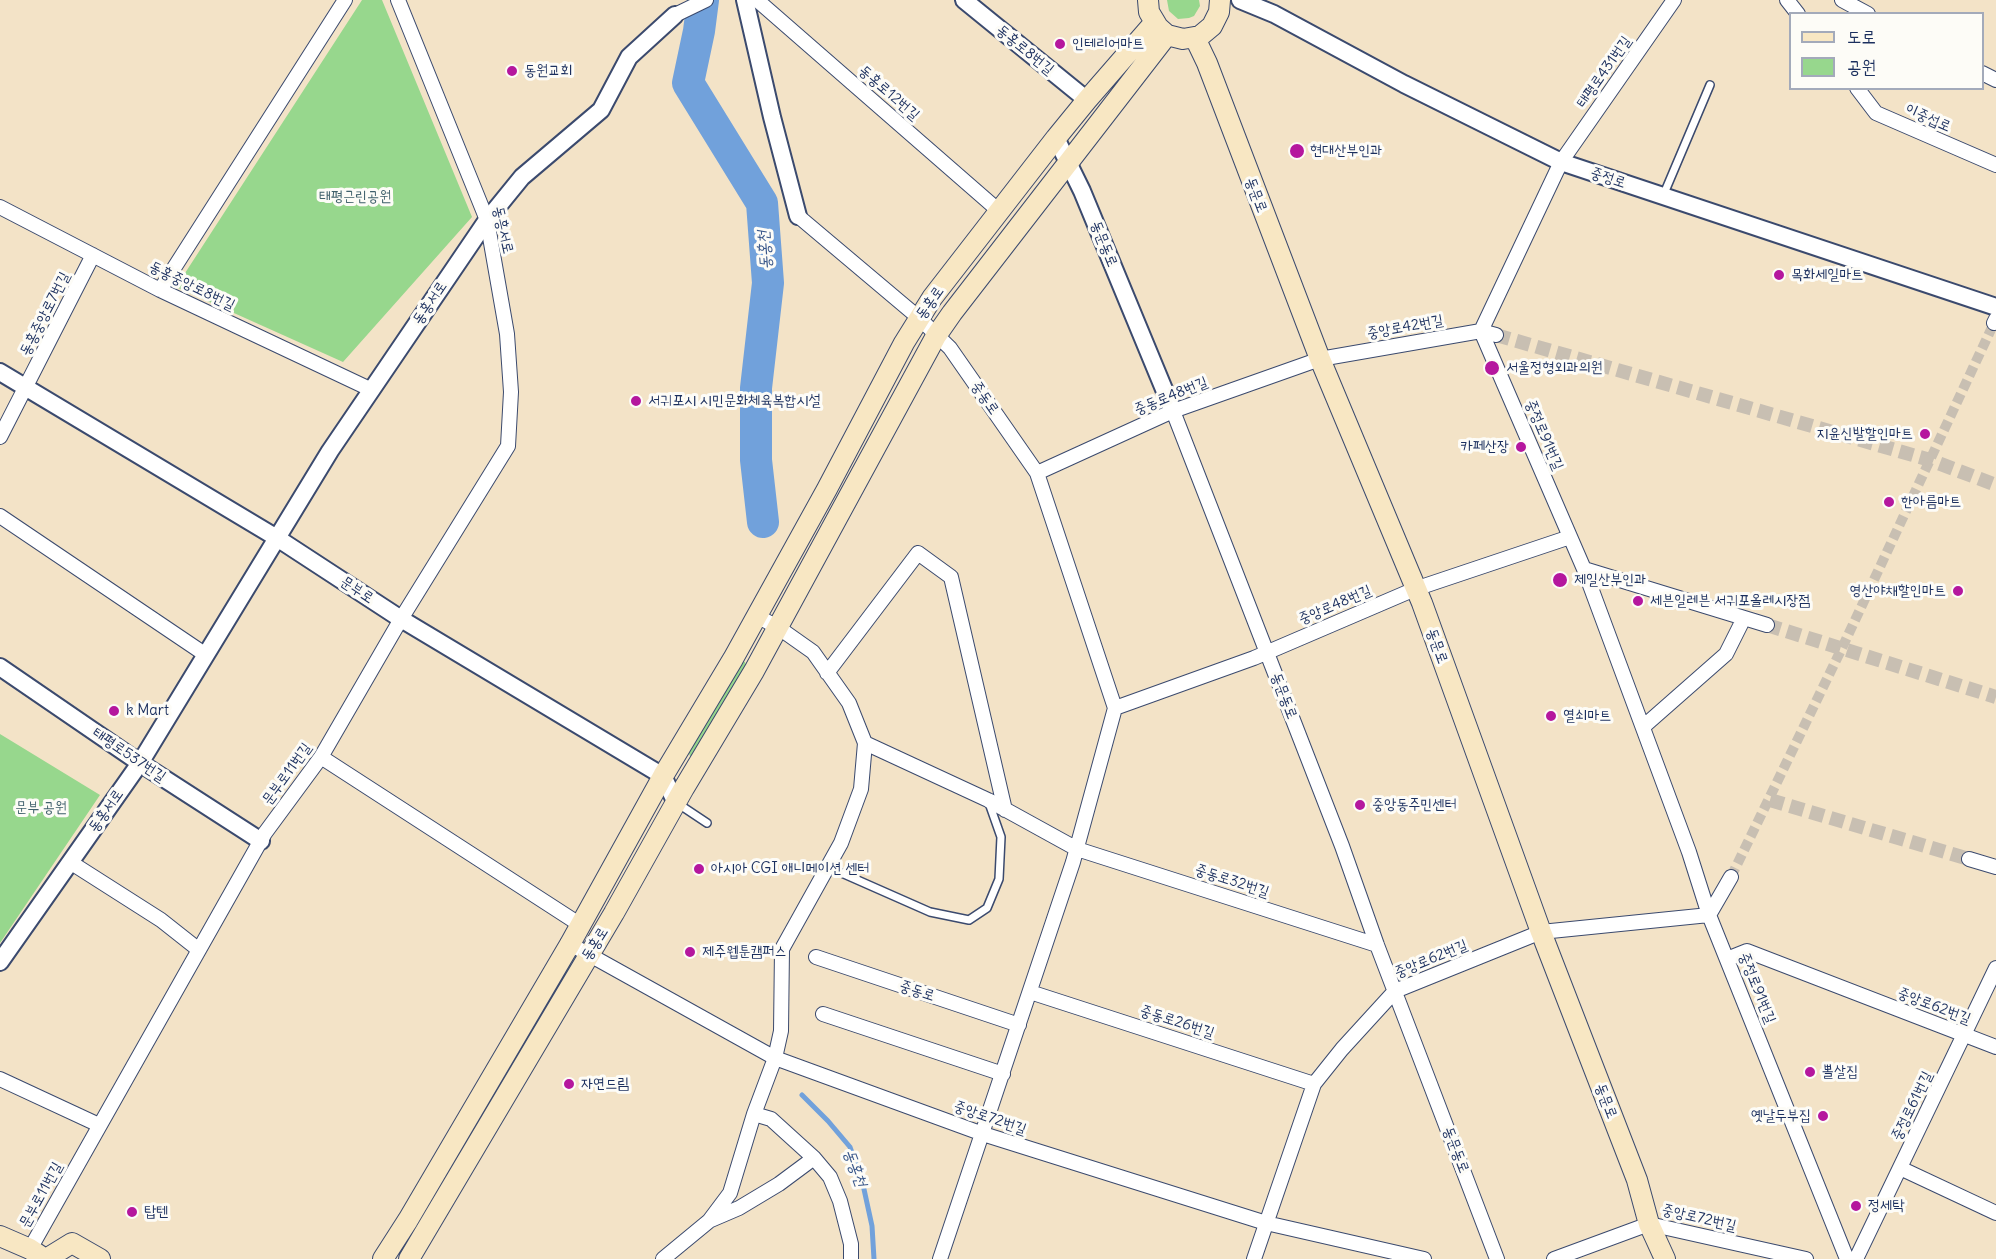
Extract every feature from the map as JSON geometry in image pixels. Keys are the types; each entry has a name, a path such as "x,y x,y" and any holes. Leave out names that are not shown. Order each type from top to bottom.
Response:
{"main road":[{"path":"1148,0 1149,12 1160,29 1178,39 1195,38 1209,30 1219,12 1220,0"},
{"name":"동홍로","path":"382,1259 408,1220 570,944 579,924 663,776 757,616 919,318 932,298 1087,99 1160,29"},
{"name":"동홍로","path":"409,1259 779,628 936,336 1068,162 1160,29"},
{"name":"동문로","path":"1195,38 1207,63 1320,359 1415,589 1541,932 1637,1180 1649,1224 1665,1259"},
{"path":"0,1236 40,1256 72,1244 100,1259"}],"street":[{"path":"160,290 345,0"},
{"name":"동흥서로","path":"398,0 487,220 507,334 511,392 508,446"},
{"name":"동홍서로","path":"0,962 140,763 330,452 487,220 522,177 601,110 629,57 675,15 706,0"},
{"name":"중동로","path":"745,0 798,216 919,318 950,348 1037,472 1115,708"},
{"name":"동홍로12번길","path":"757,0 999,211"},
{"name":"동홍로8번길","path":"964,0 1087,99"},
{"name":"중정로","path":"1240,0 1274,14 1404,84 1561,162 1663,196 1996,317"},
{"name":"태평로431번길","path":"1561,162 1674,0"},
{"path":"1787,0 1796,12"},
{"path":"1842,0 1864,12"},
{"name":"이중섭로","path":"1859,90 1876,113 1996,165"},
{"name":"동문동로","path":"1056,138 1173,411 1342,846 1377,945 1497,1259"},
{"path":"1481,331 1561,162"},
{"name":"동홍중앙로8번길","path":"0,207 160,290 372,390"},
{"name":"동홍중앙로7번길","path":"26,387 93,255"},
{"name":"중앙로42번길","path":"1320,359 1481,331 1496,335"},
{"name":"중정로91번길","path":"1481,331 1584,569 1689,852 1709,915 1847,1259"},
{"name":"중동로48번길","path":"1037,472 1173,411 1320,359"},
{"name":"문부로","path":"0,372 278,538 401,619 663,776"},
{"path":"0,437 26,387"},
{"name":"문부로11번길","path":"40,1256 99,1125 261,841 321,757 401,619 508,446"},
{"path":"0,516 206,655"},
{"name":"중앙로48번길","path":"1115,708 1267,652 1415,589 1570,537"},
{"path":"827,673 918,553 951,577 1005,810"},
{"path":"1584,569 1767,625"},
{"path":"663,1259 709,1221 730,1193 754,1114 775,1058 781,1031 782,949 841,843 861,789 865,743 849,703 813,652 779,628 757,616"},
{"path":"1643,727 1726,654 1742,618"},
{"name":"태평로537번길","path":"0,667 140,763 261,841"},
{"path":"940,1259 1077,849 1115,708"},
{"path":"865,743 988,800 1077,849"},
{"name":"동홍로","path":"321,757 579,924"},
{"path":"663,776 676,803"},
{"name":"중동로32번길","path":"1077,849 1377,945"},
{"path":"1969,859 1996,867"},
{"path":"70,862 161,920 199,950"},
{"path":"1709,915 1731,877"},
{"name":"중앙로62번길","path":"1254,1259 1314,1084 1342,1049 1395,991 1541,932 1709,915"},
{"name":"중앙로72번길","path":"570,944 775,1058 983,1134 1266,1223 1424,1259"},
{"name":"중앙로62번길","path":"1727,959 1747,951 1996,1047"},
{"name":"중동로","path":"816,957 1019,1025"},
{"name":"중정로61번길","path":"1856,1259 1996,968"},
{"name":"중동로26번길","path":"1030,992 1314,1084"},
{"path":"823,1014 1003,1074"},
{"path":"0,1079 99,1125"},
{"path":"754,1114 771,1119 814,1158 831,1177 852,1244 851,1259"},
{"path":"709,1221 739,1208 814,1158"},
{"path":"1900,1168 1996,1213"},
{"name":"중앙로72번길","path":"1554,1259 1649,1224 1806,1259"}],"lane":[{"path":"1663,196 1710,85"},
{"path":"828,867 930,912 969,920 987,908 999,879 1001,837 988,800"},
{"path":"676,803 707,823"}],"green space":[{"name":"태평근린공원","path":"362,0 382,0 472,217 343,362 176,287"},
{"path":"1167,0 1199,0 1200,6 1194,16 1178,19 1169,11"},
{"path":"742,661 746,666 690,756 688,751"},
{"name":"문부 공원","path":"0,734 100,795 0,943"},
{"path":"569,962 571,967 427,1215 420,1211"}],"waterway":[{"name":"동홍천","path":"703,0 688,83 762,203 768,283 756,388 756,460 763,522"},
{"name":"동홍천","path":"802,1095 850,1147 862,1180 872,1226 874,1259"}],"tunnel":[{"path":"1731,877 1842,648 1994,323"},
{"path":"1496,335 1930,460 1996,485"},
{"path":"1767,625 1996,697"},
{"path":"1770,800 1969,859"}],"place":[{"name":"인테리어마트","path":"1060,44"},
{"name":"동원교회","path":"512,71"},
{"name":"현대산부인과","path":"1297,151"},
{"name":"목화세일마트","path":"1779,275"},
{"name":"서울정형외과의원","path":"1492,368"},
{"name":"서귀포시 시민문화체육복합시설","path":"636,401"},
{"name":"지윤신발할인마트","path":"1925,434"},
{"name":"카페산장","path":"1521,447"},
{"name":"한아름마트","path":"1889,502"},
{"name":"제일산부인과","path":"1560,580"},
{"name":"영산야채할인마트","path":"1958,591"},
{"name":"세븐일레븐 서귀포올레시장점","path":"1638,601"},
{"name":"k Mart","path":"114,711"},
{"name":"열쇠마트","path":"1551,716"},
{"name":"중앙동주민센터","path":"1360,805"},
{"name":"아시아 CGI 애니메이션 센터","path":"699,869"},
{"name":"제주웹툰캠퍼스","path":"690,952"},
{"name":"뽈살집","path":"1810,1072"},
{"name":"자연드림","path":"569,1084"},
{"name":"옛날두부집","path":"1823,1116"},
{"name":"정세탁","path":"1856,1206"},
{"name":"탑텐","path":"132,1212"}]}
